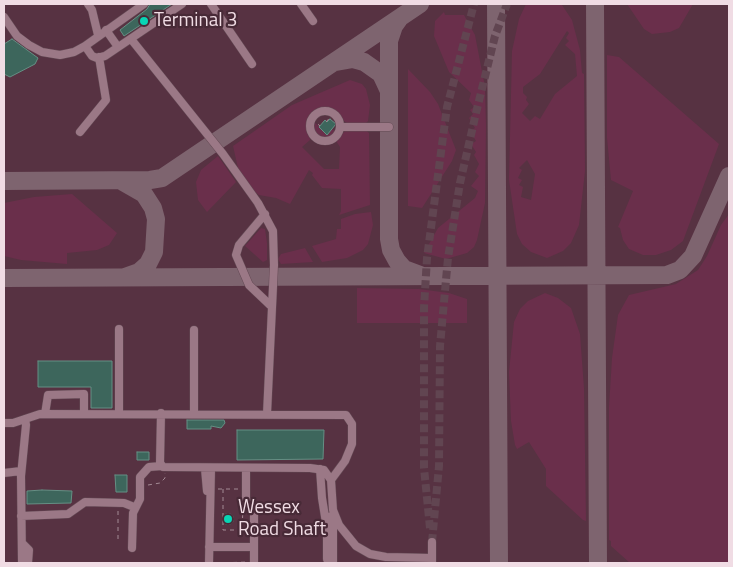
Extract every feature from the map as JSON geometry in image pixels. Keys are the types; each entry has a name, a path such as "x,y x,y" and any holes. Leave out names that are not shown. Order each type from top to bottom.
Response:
{"street":[{"path":"88,4 92,10 98,35"},
{"path":"4,17 17,36 42,52 60,55 74,52 85,46 144,4"},
{"path":"85,46 92,56 99,58 131,39 182,4"},
{"path":"211,4 252,64"},
{"path":"301,4 313,21"},
{"path":"106,30 118,47"},
{"path":"131,39 223,154 265,214 273,231 274,265 270,305 267,414"},
{"path":"80,132 106,100 99,58"},
{"path":"324,111 334,114 339,120 341,127 333,139 320,142 311,132 312,119 324,111"},
{"path":"341,127 390,127"},
{"path":"265,214 239,245 236,255 250,285 270,305"},
{"path":"119,329 119,413"},
{"path":"194,330 194,414"},
{"path":"45,414 48,395 84,394 84,414"},
{"path":"161,413 160,463 164,471"},
{"path":"4,423 14,423 33,414 340,414 348,417 352,424 351,449 331,480 333,510 339,525 356,546 370,554 386,557 432,560 432,542"},
{"path":"22,563 21,471 26,426 25,419"},
{"path":"132,548 134,507 140,499 141,475 149,467 164,471 167,469 246,468 322,470 331,480"},
{"path":"246,468 246,499 254,512 254,563"},
{"path":"208,469 212,489 208,560"},
{"path":"208,469 208,560"},
{"path":"322,470 327,478 328,500 333,523 330,561"},
{"path":"4,473 21,471"},
{"path":"21,516 68,514 85,502 124,502 134,507"},
{"path":"23,544 29,550 28,563"},
{"path":"209,547 254,547"}],"path":[{"path":"326,122 334,114"},
{"path":"312,119 320,126"},
{"path":"212,489 243,489"},
{"path":"223,490 223,530 242,530 243,503"}],"shaded area":[{"path":"4,4 729,4 729,563 4,563"},
{"path":"526,4 562,5 572,20 580,50 582,73 584,74 585,171 579,225 571,243 563,251 547,258 531,252 522,244 517,234 509,180 512,51 519,19","holes":["567,31 569,33 566,38 569,41 565,45 575,54 577,76 555,94 540,119 535,116 530,121 522,113 529,104 526,100 527,97 523,93 523,87 540,74","527,160 535,174 531,200 521,197 523,187 519,185 522,180 518,178 522,170 519,168"]},
{"path":"627,4 693,4 679,28 670,32 652,34 644,29"},
{"path":"444,12 445,15 464,15 475,35 485,87 486,126 485,203 477,240 474,247 467,253 446,259 424,253 438,228 475,198 478,191 471,186 479,176 475,172 479,164 474,155 476,152 471,144 476,141 470,131 475,128 469,118 473,114 470,110 474,107 469,100 471,93 449,72 434,36 435,21"},
{"path":"607,55 619,57 719,144 683,241 671,250 656,255 643,255 629,249 618,227 633,191 611,180 607,138"},
{"path":"408,69 430,92 438,104 456,150 452,161 422,208 408,206"},
{"path":"350,80 362,84 366,89 370,105 368,121 365,124 348,124 331,111 317,112 309,123 310,140 302,147 324,169 339,169 340,147 336,141 345,131 366,130 369,133 370,205 339,215 341,211 341,189 322,188 309,170 290,204 276,198 259,195 250,188 238,168 233,146 292,105"},
{"path":"313,121 327,134 332,129 335,131 328,139 320,139 312,129"},
{"path":"218,156 236,182 207,212 198,200 196,182 201,170"},
{"path":"72,194 117,233 109,245 97,250 67,253 67,264 21,260 4,256 4,203 34,197"},
{"path":"371,212 373,225 368,244 363,250 347,258 322,262 312,246 336,239 337,229 341,229 341,219 355,214"},
{"path":"729,214 729,563 630,563 611,546 611,541 609,540 609,407 612,358 618,315 629,295 676,284 698,270 707,256 721,225"},
{"path":"261,228 265,229 267,243 267,260 263,262 245,246"},
{"path":"305,248 313,262 281,264 278,259 281,254"},
{"path":"357,288 419,289 449,293 467,299 467,323 357,323"},
{"path":"545,293 558,298 571,308 580,334 584,388 586,521 546,486 546,469 529,442 517,449 515,445 511,421 509,372 514,322 520,309 528,301"}],"building":[{"path":"150,4 172,4 124,36 120,30 147,9"},
{"path":"12,39 38,58 35,64 10,77 4,74 4,44"},
{"path":"330,119 336,124 327,135 319,127 325,120 327,122"},
{"path":"38,361 112,361 112,408 91,408 91,387 38,387"},
{"path":"187,420 224,420 225,423 221,428 211,426 211,429 187,429"},
{"path":"237,430 324,430 323,459 237,460"},
{"path":"137,452 149,452 149,460 137,460"},
{"path":"115,475 127,475 127,492 116,492"},
{"path":"27,491 72,491 71,503 27,504"},
{"name":"Wessex Road Shaft","path":"226,514 230,514 233,519 232,523 226,524 223,521 223,517"}],"taxiway":[{"path":"4,181 150,180 162,178 420,4"},
{"path":"496,4 499,563"},
{"path":"595,4 598,563"},
{"path":"399,19 394,26 389,41 389,239 391,250 397,261 404,269 420,275"},
{"path":"336,62 353,59 364,62 381,74 388,89"},
{"path":"4,278 667,275 680,270 693,256 729,176"},
{"path":"123,182 144,194 153,208 156,219 154,252 148,264 139,272 125,277"}],"tunnel":[{"path":"430,528 424,468 424,308 427,258 447,107 474,4"},
{"path":"432,542 439,466 440,346 448,258 460,183 476,113 495,36 507,4"}],"place":[{"name":"Terminal 3","path":"144,21"},
{"name":"Wessex Road Shaft","path":"228,519"}]}
